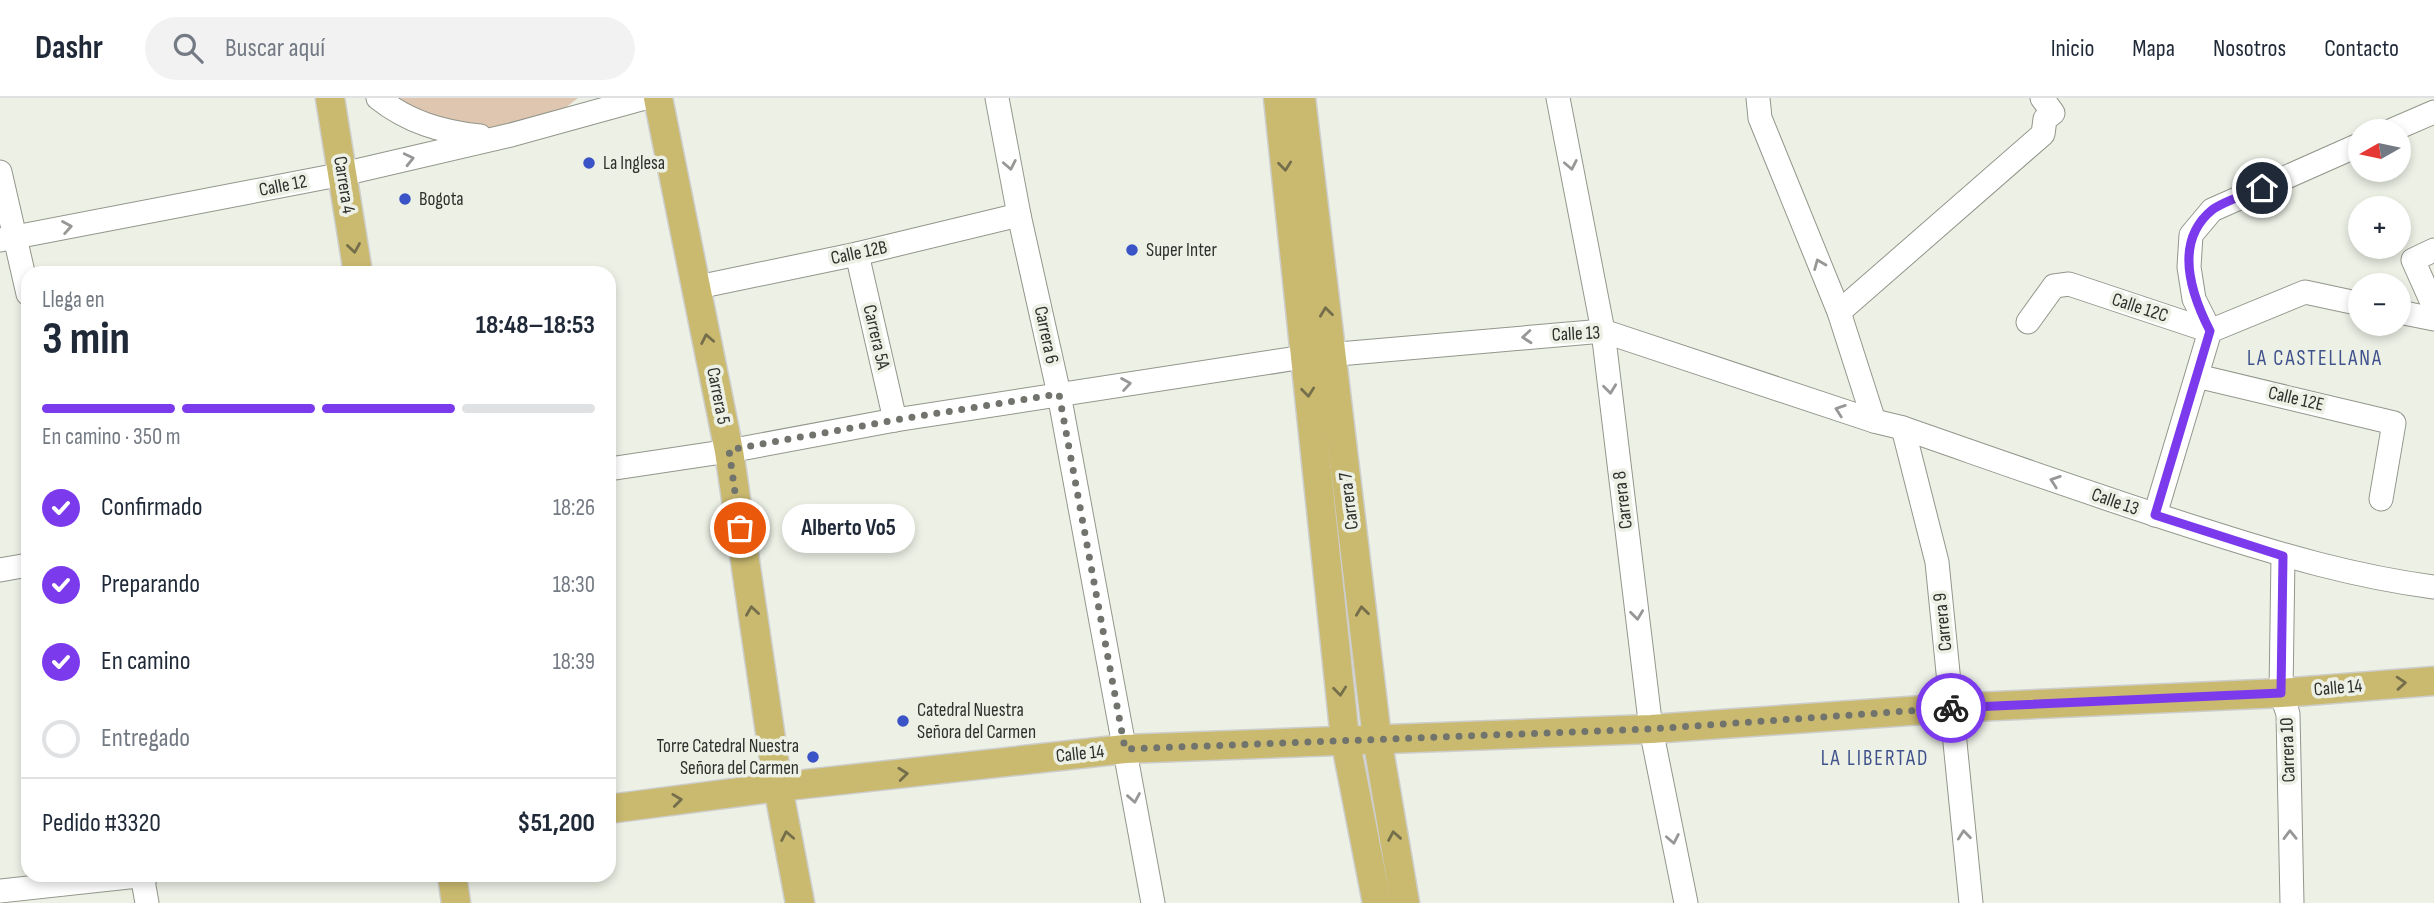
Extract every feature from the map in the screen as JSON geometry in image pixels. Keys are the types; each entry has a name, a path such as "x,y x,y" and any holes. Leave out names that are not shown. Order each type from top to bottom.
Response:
{"main road":[{"name":"Carrera 4","path":"330,98 357,266"},
{"name":"Carrera 5","path":"658,98 729,450 778,787 800,903"},
{"name":"Carrera 7","path":"1278,98 1405,903"},
{"name":"Carrera 7","path":"1301,98 1345,739 1377,903"},
{"name":"Calle 14","path":"616,808 778,787 1125,749 1651,729 1952,708 2281,693 2434,681"},
{"path":"453,882 456,903"}],"street":[{"path":"378,98 418,122 448,132 480,136 511,135 556,115 578,98"},
{"name":"Calle 12","path":"7,238 343,174 511,135 645,98"},
{"name":"Carrera 6","path":"997,98 1019,215 1059,394 1153,903"},
{"name":"Carrera 8","path":"1558,98 1603,331 1651,729 1686,903"},
{"path":"1758,98 1760,118 1839,312 1874,421"},
{"path":"1839,312 2043,134 2043,109"},
{"path":"2412,122 2434,112"},
{"path":"2155,515 2210,331 2194,299 2189,267 2191,235 2212,210 2348,150"},
{"path":"0,172 7,238 21,275"},
{"name":"Calle 12B","path":"698,287 856,254 1019,215"},
{"path":"2434,250 2413,260 2434,307"},
{"name":"Carrera 5A","path":"856,254 895,420"},
{"name":"Calle 12C","path":"2028,322 2054,286 2069,284 2210,331"},
{"path":"2210,331 2305,292 2348,301"},
{"path":"2411,314 2434,319"},
{"name":"Calle 13","path":"616,468 895,420 1318,356 1603,331 1874,421 1903,428 2283,556 2395,582 2434,587"},
{"name":"Calle 12E","path":"2197,376 2394,423 2381,499"},
{"name":"Carrera 9","path":"1903,428 1937,562 1971,903"},
{"name":"Carrera 10","path":"2283,556 2281,693 2288,714 2292,903"},
{"path":"0,570 21,566"},
{"path":"0,891 81,882"},
{"path":"145,882 147,903"}],"shaded area":[{"path":"378,98 578,98 556,115 480,136"}],"way so far":[{"path":"740,528 729,450 1059,394 1125,749 1651,729 1951,708"}],"place":[{"name":"La Inglesa","path":"589,163"},
{"name":"Bogota","path":"405,199"},
{"name":"Super Inter","path":"1132,250"},
{"name":"Alberto Vo5","path":"740,528"},
{"name":"Catedral Nuestra Señora del Carmen","path":"903,721"},
{"name":"Torre Catedral Nuestra Señora del Carmen","path":"813,757"}],"district":[{"name":"LA CASTELLANA","path":"2315,358"},
{"name":"LA LIBERTAD","path":"1875,758"}],"route":[{"path":"1951,708 2281,693 2283,556 2155,515 2210,331 2194,299 2189,267 2191,235 2212,210 2262,188"}]}
